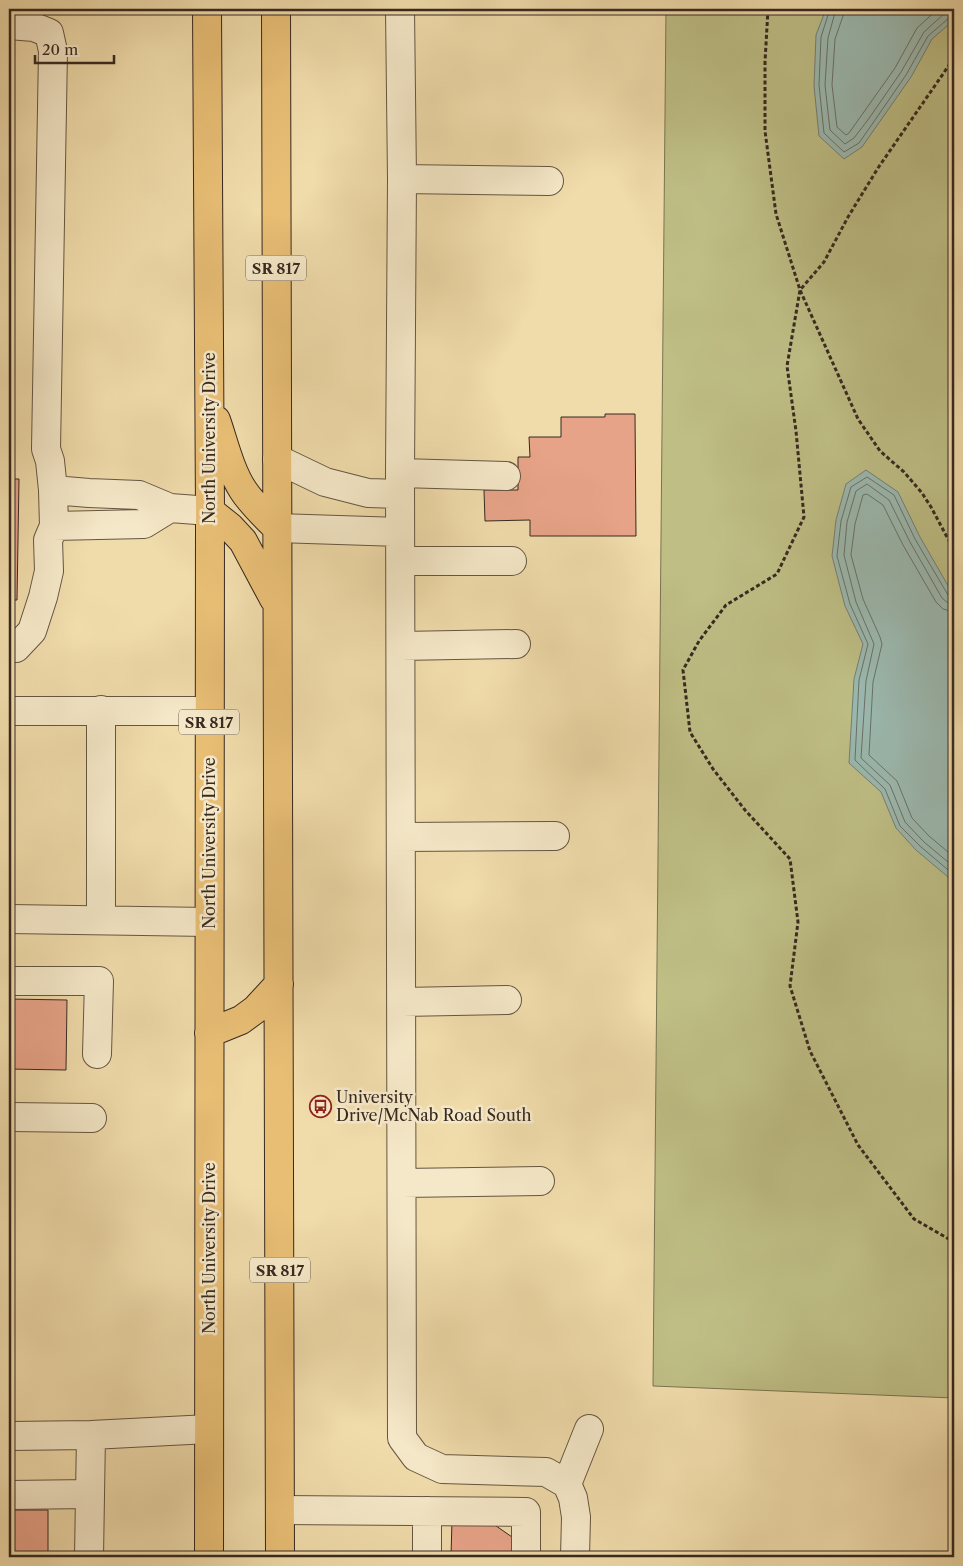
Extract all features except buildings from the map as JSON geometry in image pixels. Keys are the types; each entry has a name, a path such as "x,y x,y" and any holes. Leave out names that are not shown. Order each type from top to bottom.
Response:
{"main road":[{"name":"North University Drive","path":"207,9 210,512 209,1557"},
{"name":"SR 817","path":"276,9 280,1557"},
{"path":"209,400 232,466 242,488 254,504 277,528"},
{"path":"210,512 230,527 243,541 277,605"},
{"path":"209,1033 241,1020 256,1008 279,984"}],"lane":[{"path":"400,9 402,179 400,484 402,1438 416,1457 442,1469 546,1472 567,1484 573,1498 576,1517 575,1557"},
{"path":"9,25 34,28 49,33 53,51 46,449 50,462 53,490 54,526 48,540 49,571 32,631 16,648 9,648"},
{"path":"402,179 549,181"},
{"path":"276,459 325,482 368,493 400,484 506,476"},
{"path":"53,490 140,494 170,508 210,512"},
{"path":"54,526 144,524 170,508"},
{"path":"277,528 400,532"},
{"path":"401,561 512,561"},
{"path":"401,646 516,644"},
{"path":"101,710 101,920"},
{"path":"9,711 209,711"},
{"path":"401,837 555,836"},
{"path":"9,919 209,922"},
{"path":"9,981 99,981 97,1054"},
{"path":"402,1002 506,1000"},
{"path":"9,1117 92,1118"},
{"path":"402,1183 540,1181"},
{"path":"9,1436 91,1436 209,1429"},
{"path":"567,1484 589,1429"},
{"path":"88,1557 91,1436"},
{"path":"9,1495 90,1494"},
{"path":"280,1510 526,1512 526,1557"},
{"path":"427,1511 427,1557"}],"path":[{"path":"768,9 765,62 765,131 776,214 800,290 858,419 880,452 904,472 922,493 954,547"},
{"path":"954,58 878,168 848,217 824,262 800,290 787,366 796,431 804,518 777,574 726,605 698,641 683,670 690,732 713,769 745,810 790,859 798,922 790,986 810,1051 858,1144 914,1219 954,1242"}],"green space":[{"path":"666,9 954,9 954,1398 653,1386"}],"water":[{"path":"826,9 954,9 954,20 932,39 911,77 862,147 844,159 819,136 814,86 816,35"},
{"path":"866,470 898,492 920,537 954,596 954,882 916,850 896,828 881,792 849,763 854,679 863,644 845,606 832,556 836,520 846,484"}],"place":[{"name":"University Drive/McNab Road South","path":"320,1106"}]}
